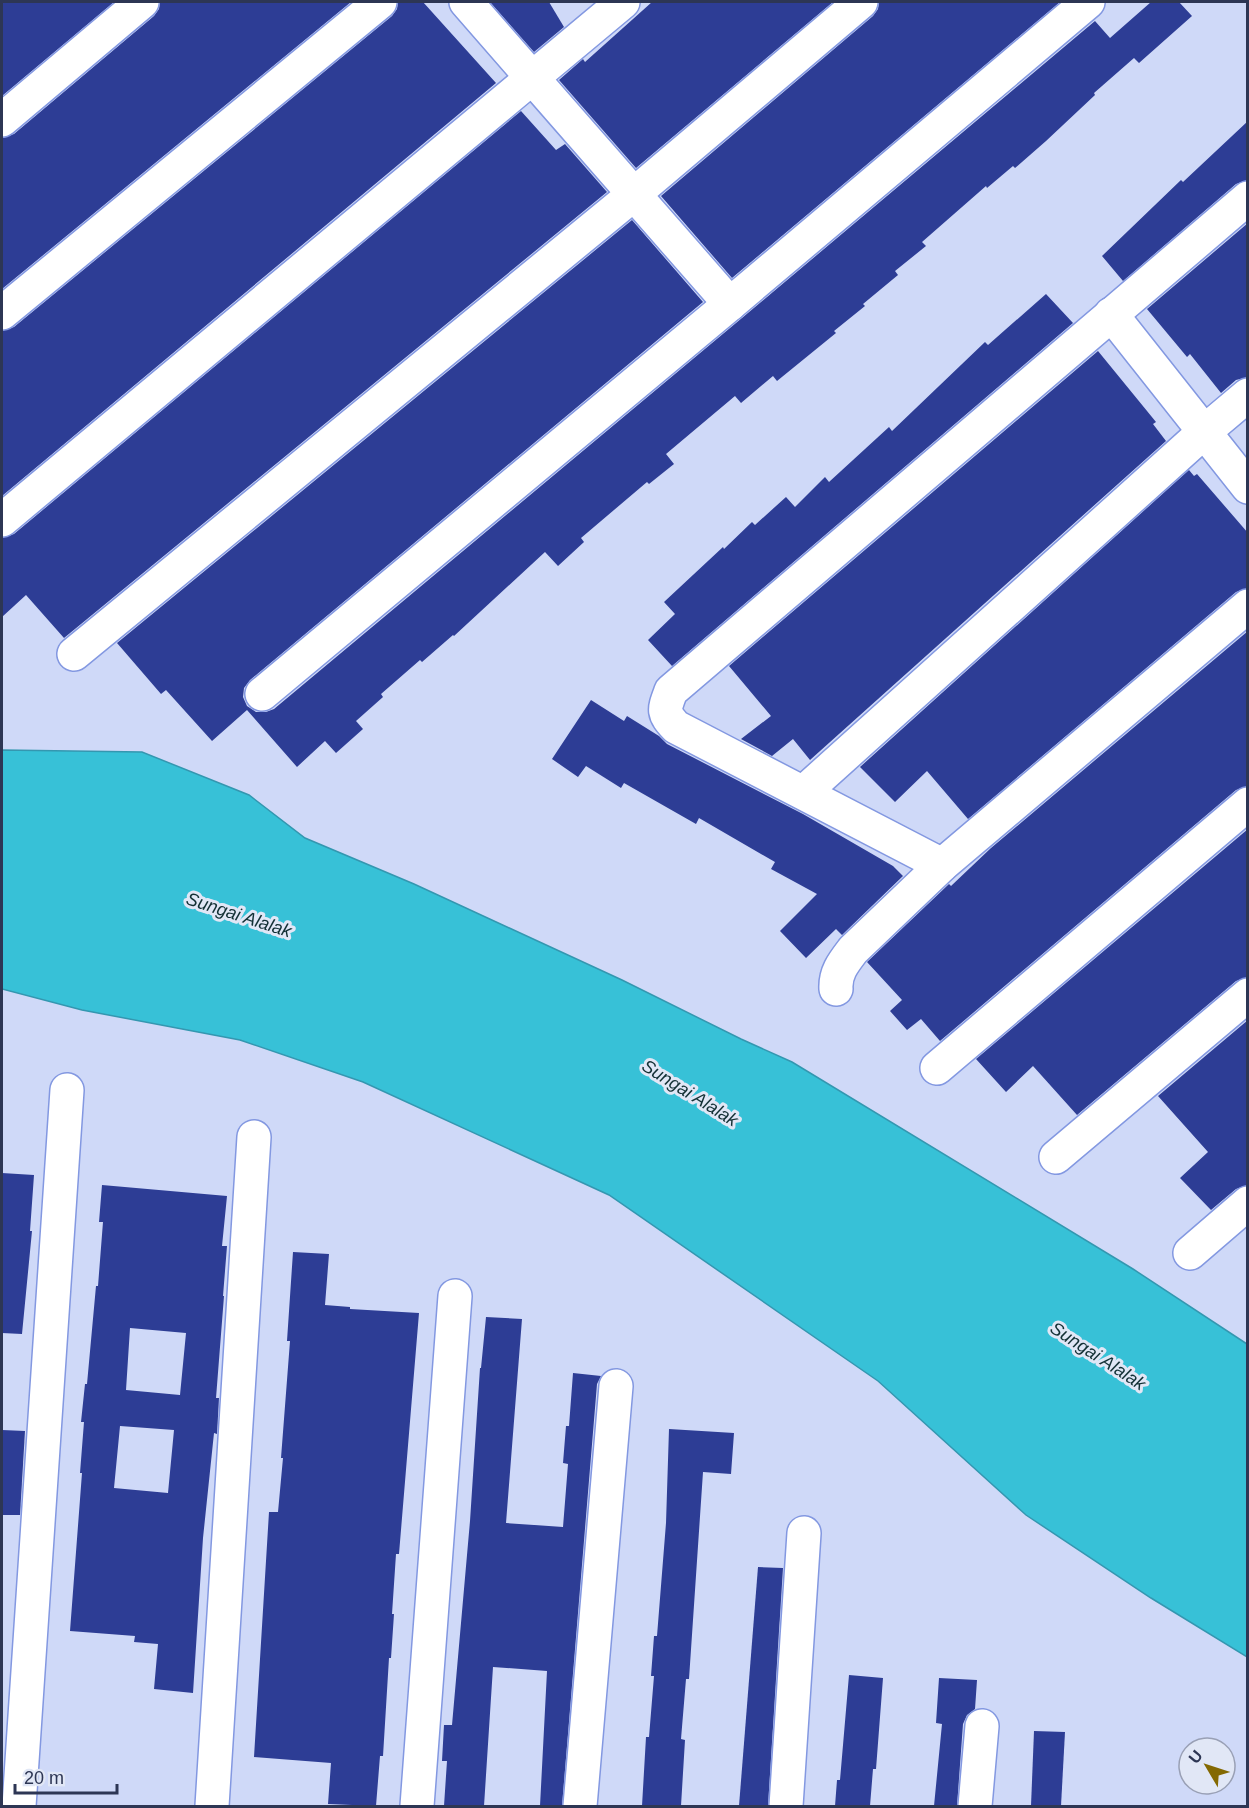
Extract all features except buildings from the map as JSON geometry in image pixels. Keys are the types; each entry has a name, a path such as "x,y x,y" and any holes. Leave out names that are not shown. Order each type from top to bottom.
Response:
{"street":[{"path":"2,120 141,2"},
{"path":"2,313 380,2"},
{"path":"466,2 730,304"},
{"path":"2,520 622,2"},
{"path":"74,654 633,195 861,2"},
{"path":"262,694 1088,2"},
{"path":"942,865 675,727 667,718 664,710 671,692 1248,198"},
{"path":"1111,315 1248,487"},
{"path":"804,792 1248,395"},
{"path":"836,989 836,978 843,963 853,950 942,865 1248,606"},
{"path":"937,1068 1248,804"},
{"path":"1056,1157 1248,995"},
{"path":"19,1806 67,1090"},
{"path":"212,1806 254,1137"},
{"path":"1190,1252 1248,1203"},
{"path":"417,1806 455,1296"},
{"path":"580,1806 616,1386"},
{"path":"786,1806 804,1533"},
{"path":"975,1806 982,1726"}],"water":[{"name":"Sungai Alalak","path":"2,750 142,752 249,795 305,838 414,884 792,1062 1133,1269 1247,1344 1247,1657 1151,1598 1026,1515 878,1381 609,1195 363,1082 240,1040 82,1010 2,989"}]}
